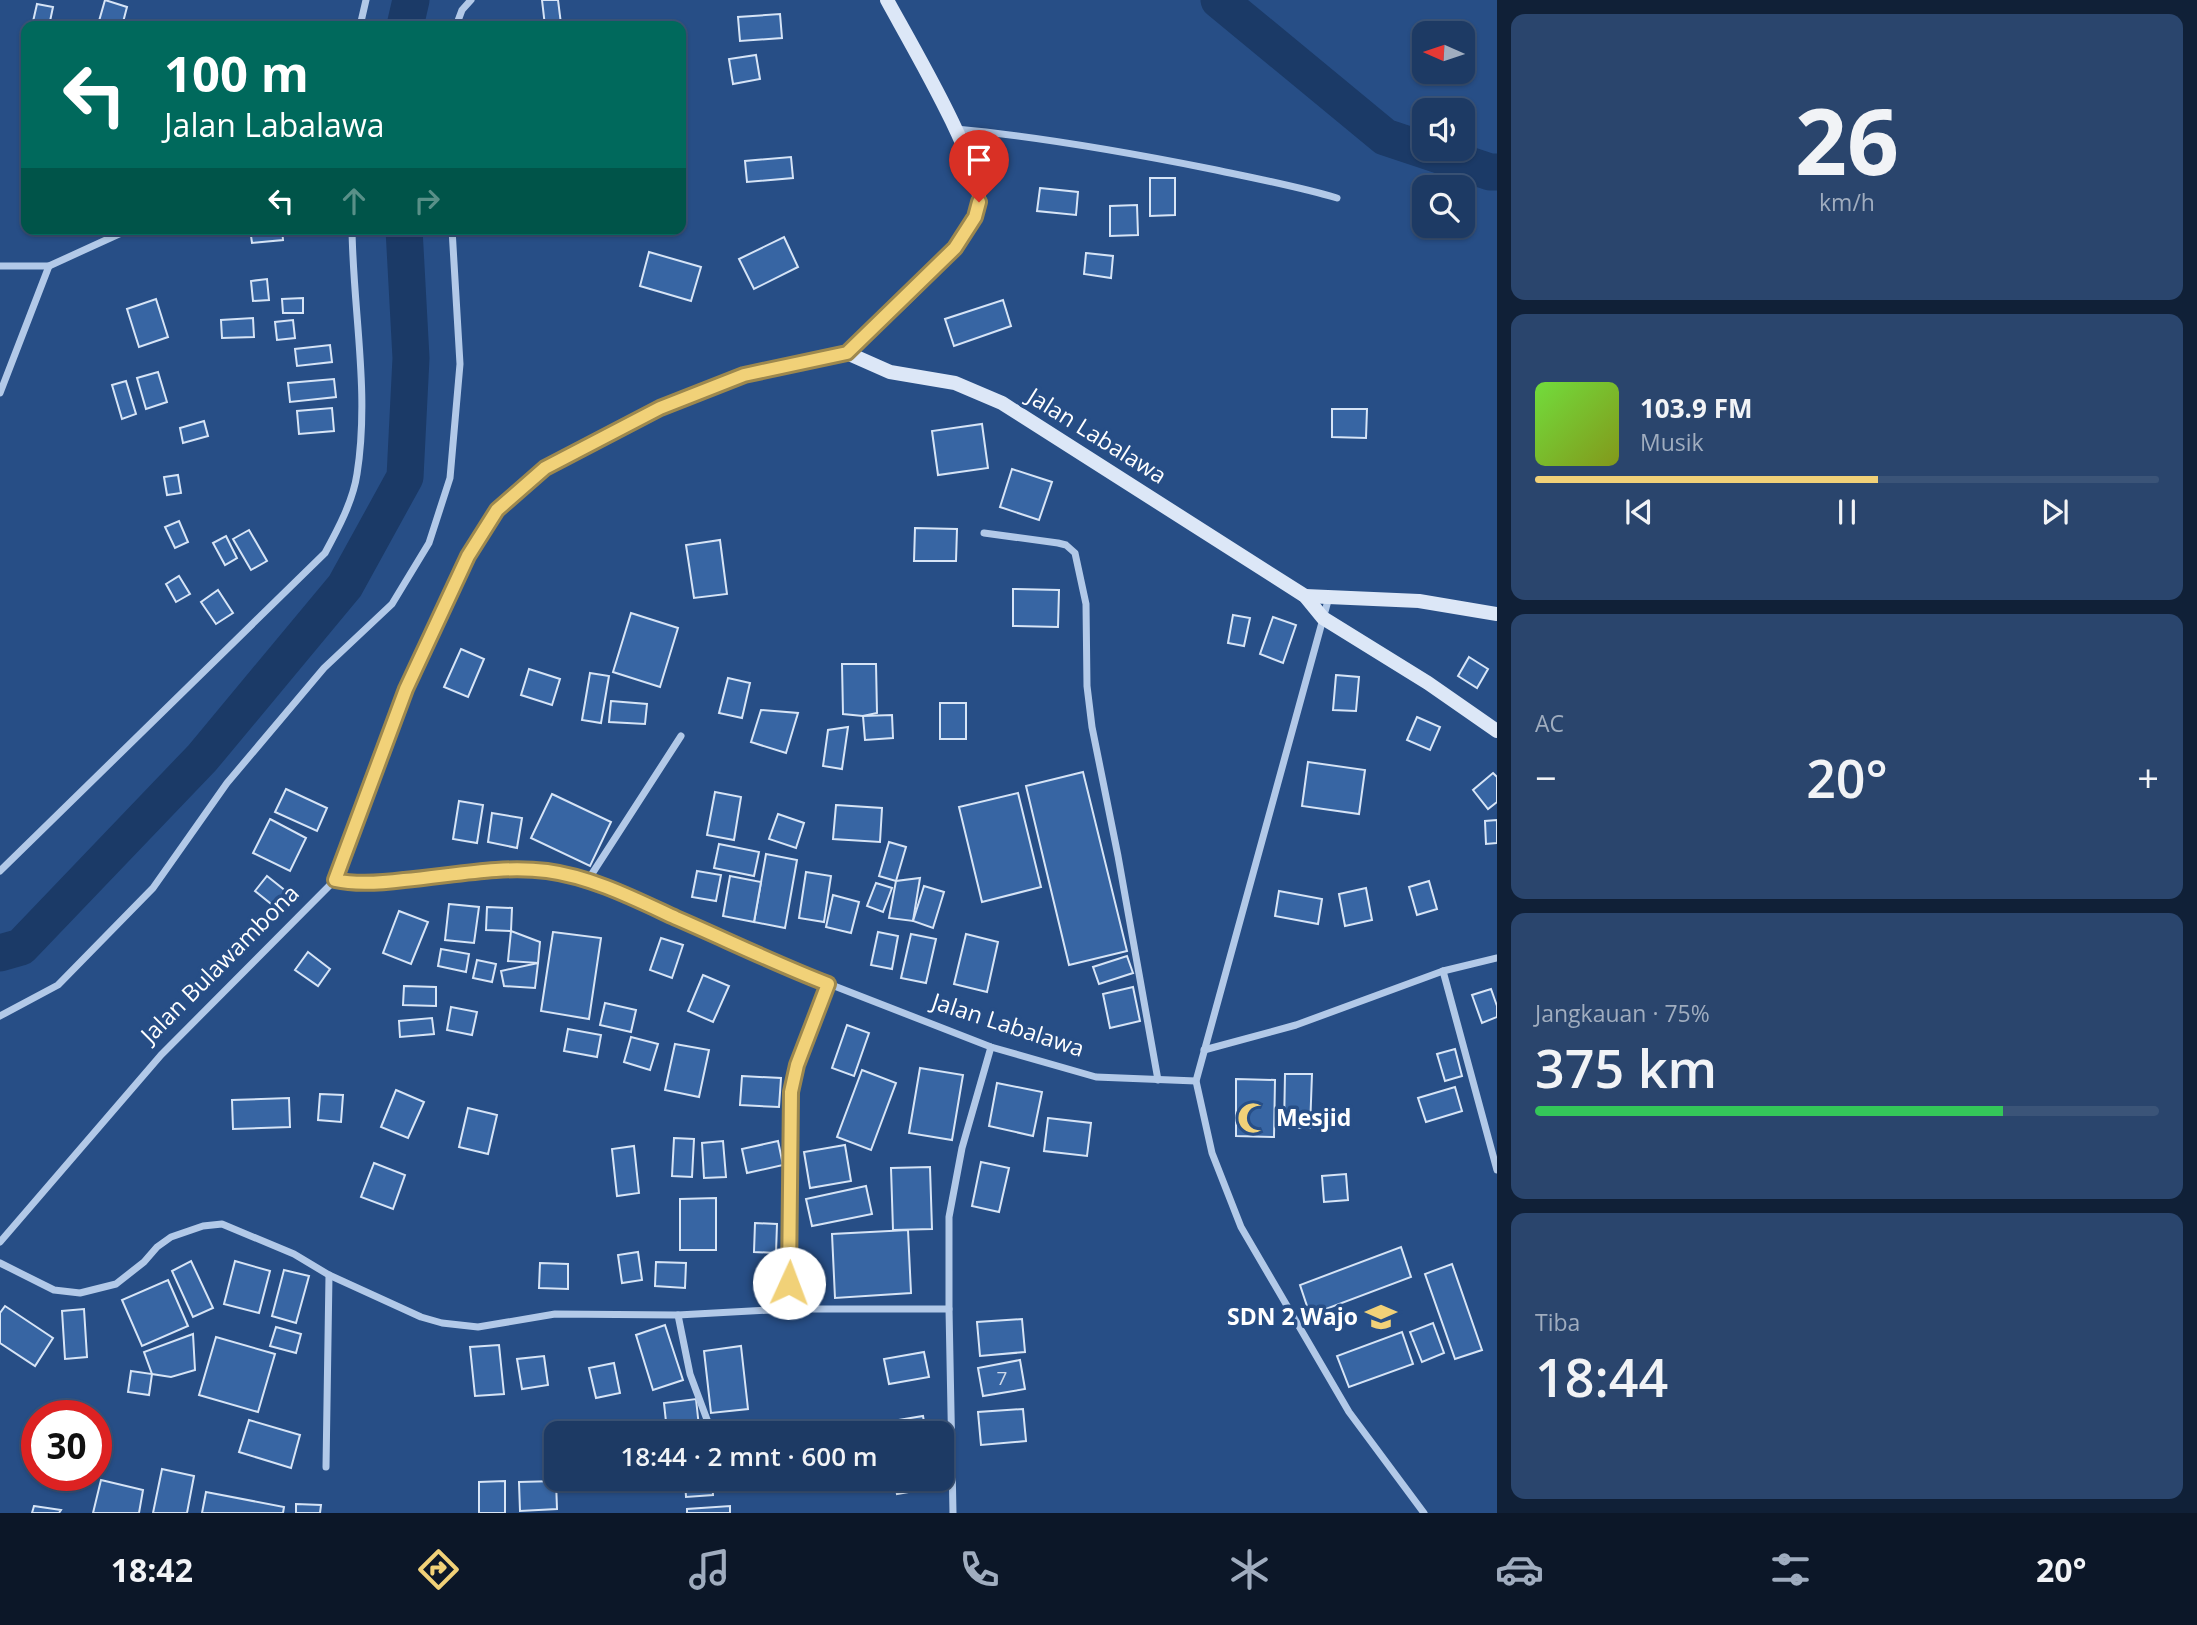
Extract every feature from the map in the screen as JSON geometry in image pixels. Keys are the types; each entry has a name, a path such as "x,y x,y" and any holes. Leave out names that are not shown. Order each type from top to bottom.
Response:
{"main road":[{"path":"847,353 955,248 975,217 979,202 975,178 955,129 887,0"},
{"name":"Jalan Labalawa","path":"847,353 890,372 955,383 1002,403 1305,596"},
{"path":"1305,596 1419,601 1497,614"},
{"path":"1305,596 1323,618 1429,683 1497,731"}],"street":[{"path":"361,21 366,0"},
{"path":"458,21 462,10 471,0"},
{"path":"955,129 1120,150 1337,198"},
{"path":"0,266 49,266 117,235"},
{"path":"0,871 326,553 340,525 357,477 362,411 352,235"},
{"path":"0,1016 58,985 153,888 245,762 324,668 391,604 429,542 450,478 460,364 452,235"},
{"path":"0,393 49,266"},
{"name":"Jalan Bulawambona","path":"0,1242 162,1055 335,880 406,689 468,556 497,510 545,468 660,408 744,375 847,353"},
{"path":"984,533 1058,542 1075,553 1086,604 1087,686 1092,727 1158,1080"},
{"path":"1329,597 1196,1081 1212,1153 1241,1227 1349,1412 1424,1513"},
{"path":"588,880 681,736"},
{"name":"Jalan Labalawa","path":"335,880 348,883 383,883 498,869 547,871 588,880 788,968 991,1047 1096,1077 1196,1081"},
{"path":"1205,1050 1296,1025 1443,971 1497,958"},
{"path":"1443,971 1497,1170"},
{"path":"788,1309 791,1092 797,1065 828,984"},
{"path":"953,1513 948,1308 949,1217 962,1149 991,1047"},
{"path":"0,1264 54,1290 80,1293 116,1284 171,1237 202,1226 222,1224 294,1254 329,1275 421,1317 478,1327 555,1314 678,1315 788,1309 948,1308"},
{"path":"326,1467 329,1275"},
{"path":"678,1315 690,1374 708,1421"}],"building":[{"path":"105,0 127,7 123,21 99,21"},
{"path":"542,0 558,0 561,21 544,21"},
{"path":"37,4 53,7 50,21 33,21"},
{"path":"780,14 782,38 740,41 738,17"},
{"path":"756,55 760,79 733,84 729,59"},
{"path":"791,157 793,178 747,182 745,161"},
{"path":"1150,178 1175,178 1175,215 1150,216"},
{"path":"1040,188 1078,192 1076,215 1037,211"},
{"path":"1137,205 1138,235 1110,236 1110,206"},
{"path":"251,235 283,235 283,240 252,243"},
{"path":"784,237 798,267 754,289 739,259"},
{"path":"649,252 701,267 691,301 640,286"},
{"path":"1086,253 1113,256 1111,278 1084,274"},
{"path":"267,279 269,300 253,301 251,281"},
{"path":"303,298 303,313 283,313 282,299"},
{"path":"156,299 168,337 139,347 127,309"},
{"path":"1003,300 1011,326 954,346 945,319"},
{"path":"253,318 254,337 222,338 221,320"},
{"path":"293,320 295,338 277,340 275,322"},
{"path":"330,345 332,362 297,366 295,349"},
{"path":"158,372 167,402 146,409 137,378"},
{"path":"334,379 336,397 290,402 288,383"},
{"path":"126,381 136,414 122,419 112,385"},
{"path":"332,408 334,431 299,434 297,411"},
{"path":"1332,409 1367,409 1366,438 1332,437"},
{"path":"204,421 208,436 183,443 180,428"},
{"path":"982,424 988,468 938,475 932,431"},
{"path":"1012,469 1052,482 1039,520 1000,507"},
{"path":"178,475 181,493 167,495 164,477"},
{"path":"179,521 188,542 175,548 165,527"},
{"path":"915,528 957,529 956,561 914,561"},
{"path":"249,530 267,561 251,570 233,539"},
{"path":"226,536 237,558 225,565 213,543"},
{"path":"720,540 727,594 694,598 686,545"},
{"path":"179,576 190,594 176,602 166,584"},
{"path":"1013,589 1059,590 1058,627 1013,626"},
{"path":"218,590 233,613 216,624 201,602"},
{"path":"631,613 678,628 660,687 613,672"},
{"path":"1233,615 1250,618 1244,646 1228,643"},
{"path":"1273,617 1296,625 1283,663 1260,654"},
{"path":"461,649 484,659 468,697 444,687"},
{"path":"1469,657 1488,669 1477,688 1458,676"},
{"path":"842,664 876,664 877,713 863,716 843,714"},
{"path":"529,669 560,679 552,705 521,695"},
{"path":"590,673 609,676 601,723 582,720"},
{"path":"1336,675 1359,677 1356,711 1333,710"},
{"path":"728,678 750,683 742,718 719,713"},
{"path":"611,701 647,704 645,724 609,722"},
{"path":"940,703 966,703 966,739 940,739"},
{"path":"761,710 798,713 786,753 751,742"},
{"path":"892,715 893,738 865,740 863,716"},
{"path":"1417,717 1440,727 1430,750 1407,740"},
{"path":"848,727 842,769 823,766 828,730"},
{"path":"1308,762 1365,770 1359,814 1302,806"},
{"path":"1083,772 1127,951 1069,965 1026,786"},
{"path":"1493,773 1497,777 1497,802 1488,809 1473,790"},
{"path":"286,789 327,808 317,831 275,812"},
{"path":"715,792 741,797 734,840 707,835"},
{"path":"1018,793 1041,887 982,902 959,807"},
{"path":"552,794 611,822 590,866 531,838"},
{"path":"459,801 483,805 477,843 453,839"},
{"path":"836,805 882,808 880,842 833,839"},
{"path":"492,813 522,818 517,848 488,842"},
{"path":"778,814 804,823 796,848 769,839"},
{"path":"270,819 306,838 290,871 253,853"},
{"path":"1497,820 1497,843 1486,844 1485,821"},
{"path":"889,842 906,847 896,881 879,876"},
{"path":"719,844 759,852 754,876 714,868"},
{"path":"766,854 797,860 785,928 754,922"},
{"path":"697,871 721,875 716,901 692,897"},
{"path":"806,872 831,876 824,922 799,918"},
{"path":"267,876 292,896 280,911 255,891"},
{"path":"730,876 761,882 754,922 723,916"},
{"path":"920,878 913,921 889,918 896,881"},
{"path":"1429,881 1437,909 1417,915 1409,887"},
{"path":"876,883 892,888 883,912 867,906"},
{"path":"924,886 944,892 933,928 913,921"},
{"path":"1366,888 1372,920 1345,926 1339,894"},
{"path":"1279,891 1322,899 1318,924 1275,916"},
{"path":"833,895 859,902 851,933 826,927"},
{"path":"449,904 479,907 474,943 445,940"},
{"path":"487,907 512,908 511,931 486,930"},
{"path":"399,911 428,922 411,964 383,953"},
{"path":"511,931 540,942 538,963 508,961"},
{"path":"553,932 601,938 589,1019 541,1011"},
{"path":"878,932 898,936 892,969 871,965"},
{"path":"911,934 936,939 926,983 901,978"},
{"path":"966,934 998,942 987,992 954,984"},
{"path":"661,938 683,945 672,978 650,970"},
{"path":"441,949 469,954 466,972 438,966"},
{"path":"308,952 330,969 318,986 295,970"},
{"path":"1127,956 1133,973 1099,984 1093,967"},
{"path":"477,960 496,964 492,982 473,978"},
{"path":"538,963 535,988 504,986 501,971"},
{"path":"703,975 729,986 713,1022 688,1011"},
{"path":"404,986 436,987 436,1006 403,1005"},
{"path":"1133,987 1140,1021 1110,1028 1103,994"},
{"path":"1491,989 1497,1006 1497,1017 1482,1023 1472,995"},
{"path":"605,1003 636,1010 631,1032 600,1025"},
{"path":"451,1007 477,1012 472,1035 447,1030"},
{"path":"432,1018 434,1034 400,1037 399,1021"},
{"path":"847,1025 869,1033 854,1076 832,1068"},
{"path":"568,1029 601,1035 597,1057 564,1051"},
{"path":"631,1037 658,1044 650,1070 624,1062"},
{"path":"675,1044 709,1050 699,1097 665,1090"},
{"path":"1455,1049 1462,1076 1445,1081 1437,1054"},
{"path":"920,1068 963,1075 952,1140 909,1133"},
{"path":"862,1070 896,1083 871,1150 837,1137"},
{"path":"1285,1074 1312,1074 1310,1128 1284,1128"},
{"path":"742,1076 781,1078 779,1107 740,1105"},
{"path":"1236,1079 1275,1080 1274,1137 1236,1136"},
{"path":"997,1083 1042,1092 1033,1136 989,1126"},
{"path":"1455,1087 1462,1111 1426,1122 1418,1098"},
{"path":"396,1090 424,1102 408,1138 381,1127"},
{"path":"320,1094 343,1095 341,1122 318,1120"},
{"path":"289,1098 290,1127 233,1129 232,1100"},
{"path":"468,1108 497,1115 488,1154 459,1147"},
{"path":"1048,1118 1091,1123 1087,1156 1044,1151"},
{"path":"674,1138 694,1139 692,1177 672,1176"},
{"path":"723,1141 726,1177 704,1178 702,1143"},
{"path":"778,1141 783,1165 747,1173 742,1149"},
{"path":"845,1145 851,1181 810,1188 804,1152"},
{"path":"634,1146 639,1193 617,1196 612,1149"},
{"path":"981,1162 1009,1168 999,1212 972,1206"},
{"path":"374,1163 405,1175 393,1209 361,1197"},
{"path":"930,1167 932,1229 893,1230 891,1168"},
{"path":"1346,1174 1348,1200 1324,1202 1322,1176"},
{"path":"866,1186 872,1214 812,1226 806,1199"},
{"path":"716,1198 716,1250 680,1250 680,1199"},
{"path":"755,1223 777,1224 776,1253 754,1252"},
{"path":"908,1230 911,1293 835,1298 832,1234"},
{"path":"1401,1247 1411,1277 1310,1315 1300,1285"},
{"path":"638,1252 642,1280 622,1283 618,1255"},
{"path":"191,1261 213,1308 193,1317 172,1271"},
{"path":"235,1261 270,1271 259,1313 224,1304"},
{"path":"656,1262 686,1263 685,1288 655,1286"},
{"path":"540,1263 568,1264 568,1289 539,1288"},
{"path":"1452,1264 1482,1350 1455,1359 1425,1274"},
{"path":"284,1270 309,1276 296,1323 272,1316"},
{"path":"168,1280 188,1326 142,1346 122,1300"},
{"path":"5,1306 53,1338 35,1366 0,1343 0,1313"},
{"path":"84,1309 87,1357 65,1359 62,1311"},
{"path":"1022,1319 1025,1352 980,1356 977,1322"},
{"path":"1433,1323 1444,1353 1422,1362 1410,1332"},
{"path":"665,1325 683,1380 653,1390 636,1335"},
{"path":"276,1327 301,1334 296,1353 270,1346"},
{"path":"1402,1332 1413,1364 1349,1387 1337,1356"},
{"path":"193,1334 195,1370 171,1377 152,1374 144,1352"},
{"path":"216,1337 275,1354 258,1412 199,1395"},
{"path":"499,1345 504,1394 475,1396 470,1347"},
{"path":"741,1346 748,1409 711,1413 704,1351"},
{"path":"924,1352 929,1377 889,1384 884,1359"},
{"path":"544,1356 548,1385 522,1389 517,1359"},
{"path":"1020,1360 1025,1389 983,1396 978,1368"},
{"path":"614,1363 620,1393 596,1398 589,1368"},
{"path":"131,1371 152,1374 149,1395 128,1392"},
{"path":"696,1399 698,1421 666,1421 664,1403"},
{"path":"1023,1409 1026,1441 981,1445 978,1412"},
{"path":"923,1416 924,1421 892,1421"},
{"path":"249,1420 300,1435 291,1468 239,1452"},
{"path":"162,1469 194,1476 187,1513 153,1513"},
{"path":"505,1481 505,1513 479,1513 479,1482"},
{"path":"544,1481 544,1491 556,1491 557,1509 520,1511 519,1482"},
{"path":"112,1483 143,1490 139,1513 93,1513 98,1491 112,1491"},
{"path":"686,1491 713,1491 713,1495 686,1497"},
{"path":"206,1492 284,1507 283,1513 202,1513"},
{"path":"296,1504 321,1505 320,1513 296,1513"},
{"path":"34,1506 61,1510 59,1513 32,1513"},
{"path":"730,1506 730,1513 687,1513 687,1509"}],"waterway":[{"path":"406,21 411,0"},
{"path":"1219,0 1385,137 1497,172"},
{"path":"0,953 21,947 202,758 345,586 405,477 411,358 404,235"}],"place":[{"name":"Mesjid","path":"1253,1118"},
{"name":"SDN 2 Wajo","path":"1381,1317"}],"route":[{"path":"789,1283 791,1092 797,1065 828,984 634,898 588,880 547,871 498,869 383,883 348,883 335,880 406,689 468,556 497,510 545,468 660,408 744,375 847,353 955,248 975,217 979,202"}]}
